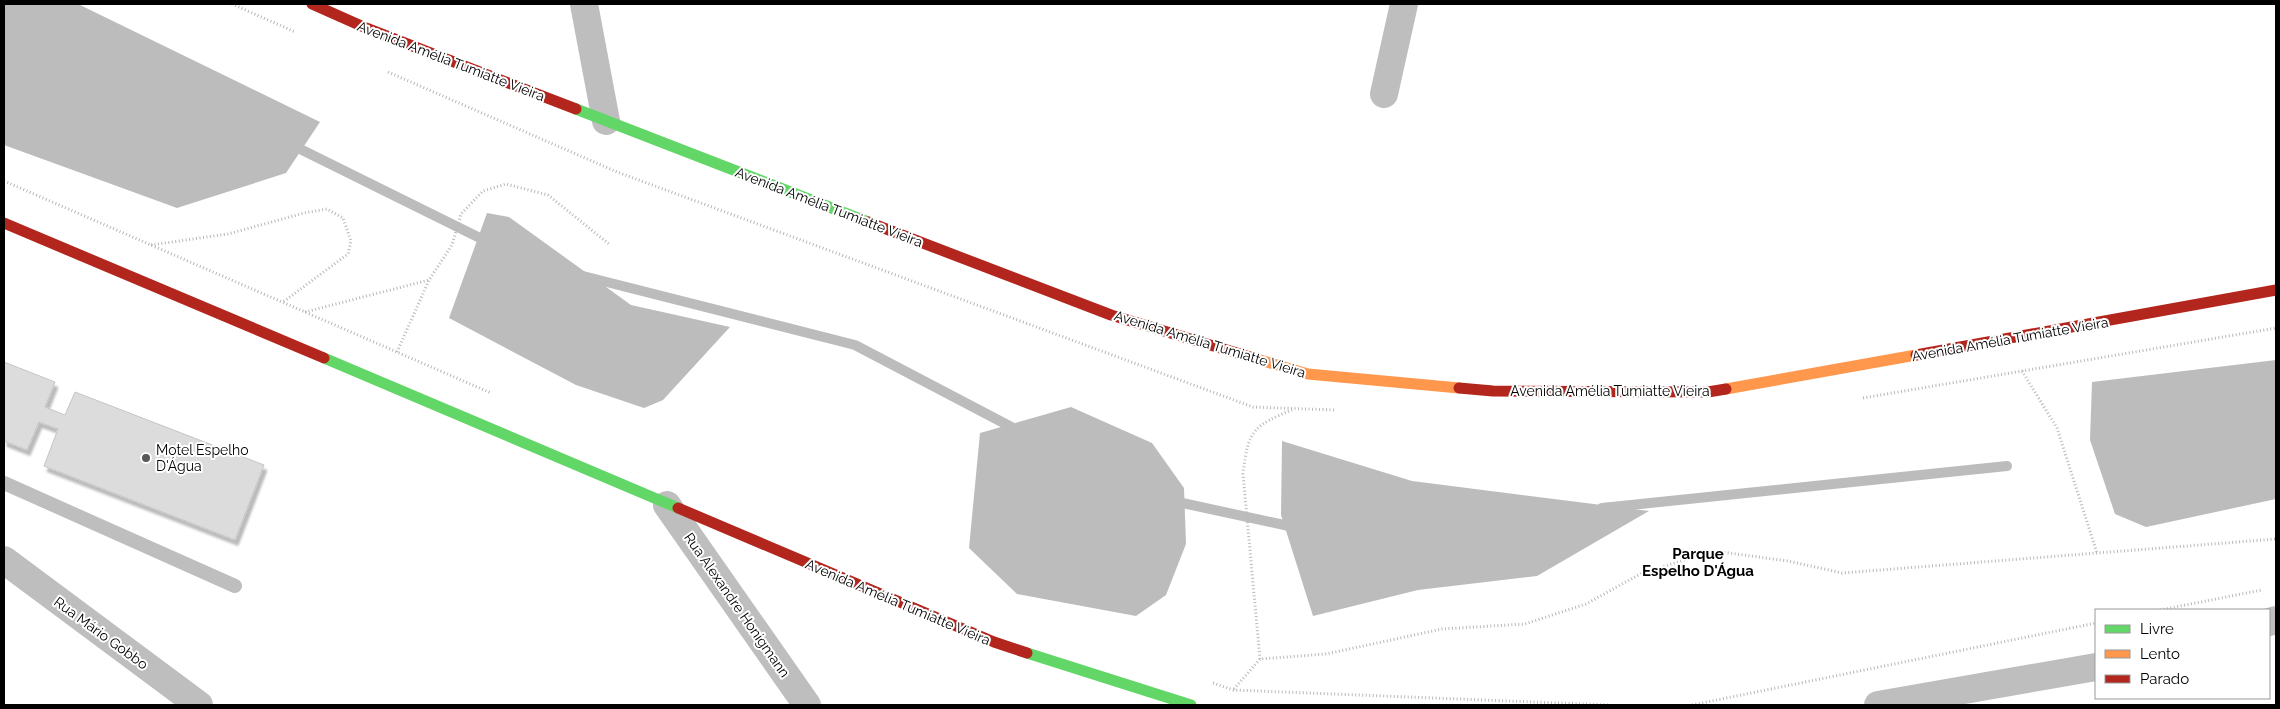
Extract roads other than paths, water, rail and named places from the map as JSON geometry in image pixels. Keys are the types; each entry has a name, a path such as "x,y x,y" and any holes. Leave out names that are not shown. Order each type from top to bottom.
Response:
{"street":[{"name":"Avenida Amélia Tumiatte Vieira","path":"312,4 366,28 1111,315 1308,374 1493,390 1708,392 2276,290"},
{"path":"584,4 606,121"},
{"path":"1384,94 1404,4"},
{"name":"Avenida Amélia Tumiatte Vieira","path":"4,223 994,642 1190,705"},
{"name":"Rua Alexandre Honigmann","path":"668,505 807,705"},
{"name":"Rua Mário Gobbo","path":"4,560 198,705"},
{"path":"1878,705 2095,667"}],"lane":[{"path":"4,484 235,586"}],"waterway":[{"path":"290,144 490,243"},
{"path":"583,276 855,345 1019,431"},
{"path":"1602,508 2007,466"},
{"path":"1173,501 1298,528"}],"place":[{"name":"Motel Espelho D'Água","path":"146,458"}],"district":[{"name":"Parque Espelho D'Água","path":"1698,562"}]}
